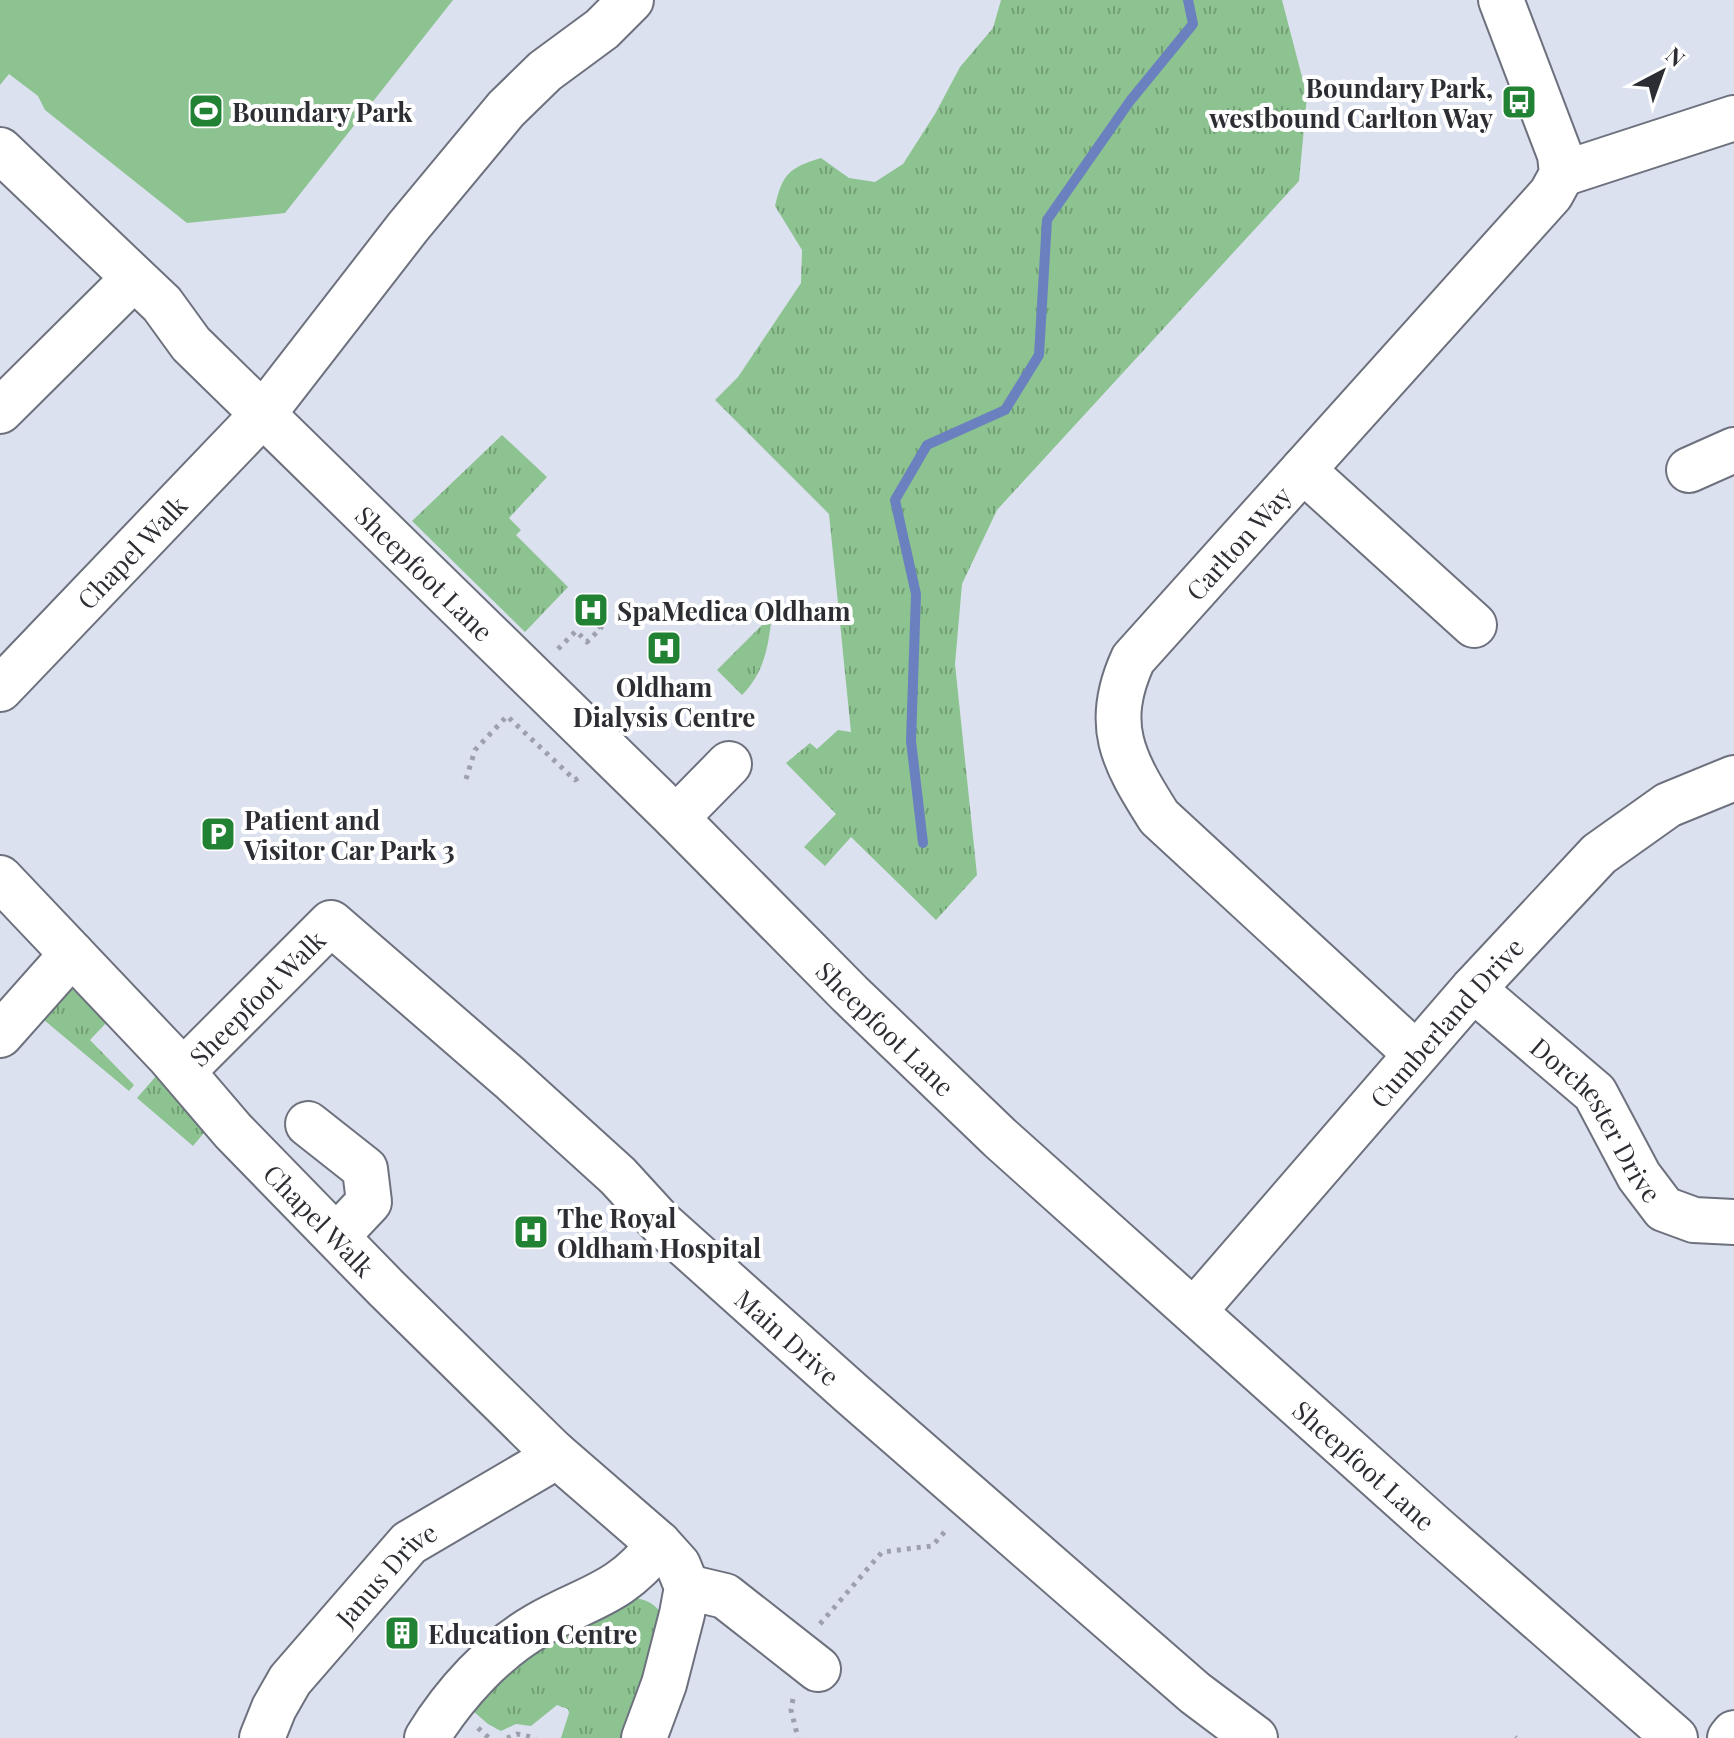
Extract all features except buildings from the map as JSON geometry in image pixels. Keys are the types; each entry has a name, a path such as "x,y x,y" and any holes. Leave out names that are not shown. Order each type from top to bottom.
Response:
{"street":[{"name":"Chapel Walk","path":"0,689 263,414 408,227 506,109 545,71 602,29 631,0"},
{"path":"1501,0 1552,128 1562,174 1734,118"},
{"name":"Sheepfoot Lane","path":"0,150 110,252 162,304 191,344 1000,1138 1675,1738"},
{"name":"Carlton Way","path":"1416,1054 1159,817 1132,774 1121,745 1118,716 1121,686 1133,659 1551,194 1562,174"},
{"path":"4,397 134,278"},
{"path":"1689,470 1734,450"},
{"path":"1303,470 1474,625"},
{"path":"676,818 729,764"},
{"name":"Cumberland Drive","path":"1195,1310 1473,989 1599,854 1668,805 1734,778"},
{"name":"Chapel Walk","path":"0,878 183,1071 213,1111 554,1453 659,1544 678,1565 687,1587"},
{"name":"Sheepfoot Walk","path":"183,1071 331,923"},
{"name":"Main Drive","path":"331,923 618,1176 661,1223 746,1299 1195,1693 1255,1738"},
{"path":"0,1035 72,954"},
{"name":"Dorchester Drive","path":"1473,989 1595,1093 1639,1176 1664,1209 1694,1220 1733,1225"},
{"path":"308,1124 365,1169 369,1202 337,1236"},
{"name":"Janus Drive","path":"262,1738 290,1680 409,1543 542,1465 554,1453"},
{"path":"427,1738 449,1704 502,1650 538,1625 623,1583 659,1544"},
{"path":"644,1738 664,1684 687,1587 725,1596 810,1662"},
{"path":"1730,1738 1734,1733"}],"path":[{"path":"557,650 576,631 587,642 601,628 597,624"},
{"path":"466,779 475,750 507,716 575,780 584,771"},
{"path":"798,1738 791,1710 823,1618 882,1552 932,1546 974,1498"},
{"path":"507,1738 517,1734 536,1738"}],"green space":[{"name":"Boundary Park","path":"0,0 453,0 285,213 187,223 45,110 38,96 9,74 0,85"},
{"path":"1001,0 1282,0 1307,96 1299,181 997,510 962,584 955,664 977,875 936,920 851,837 825,866 804,847 836,814 786,763 810,743 817,749 838,730 851,732 829,514 715,400 738,377 801,283 802,250 775,206 789,173 821,158 849,178 875,182 903,164 960,67 993,28"},
{"path":"502,435 547,477 509,518 521,530 516,535 568,587 525,632 412,521"},
{"path":"772,615 761,668 742,695 717,670"},
{"path":"71,988 107,1022 90,1040 134,1085 129,1091 38,1015"},
{"path":"157,1075 208,1128 193,1146 137,1098"},
{"path":"630,1597 650,1602 663,1617 628,1738 561,1738 569,1713 568,1709 557,1705 531,1726 516,1724 501,1731 466,1705 516,1659"}],"waterway":[{"path":"923,843 911,741 916,594 895,500 927,445 1005,410 1039,355 1047,220 1130,101 1193,24 1188,0"}],"place":[{"name":"Boundary Park, westbound Carlton Way","path":"1519,102"},
{"name":"Boundary Park","path":"206,111"},
{"name":"SpaMedica Oldham","path":"591,610"},
{"name":"Oldham Dialysis Centre","path":"664,648"},
{"name":"Patient and Visitor Car Park 3","path":"218,834"},
{"name":"The Royal Oldham Hospital","path":"531,1232"},
{"name":"Education Centre","path":"402,1633"}]}
